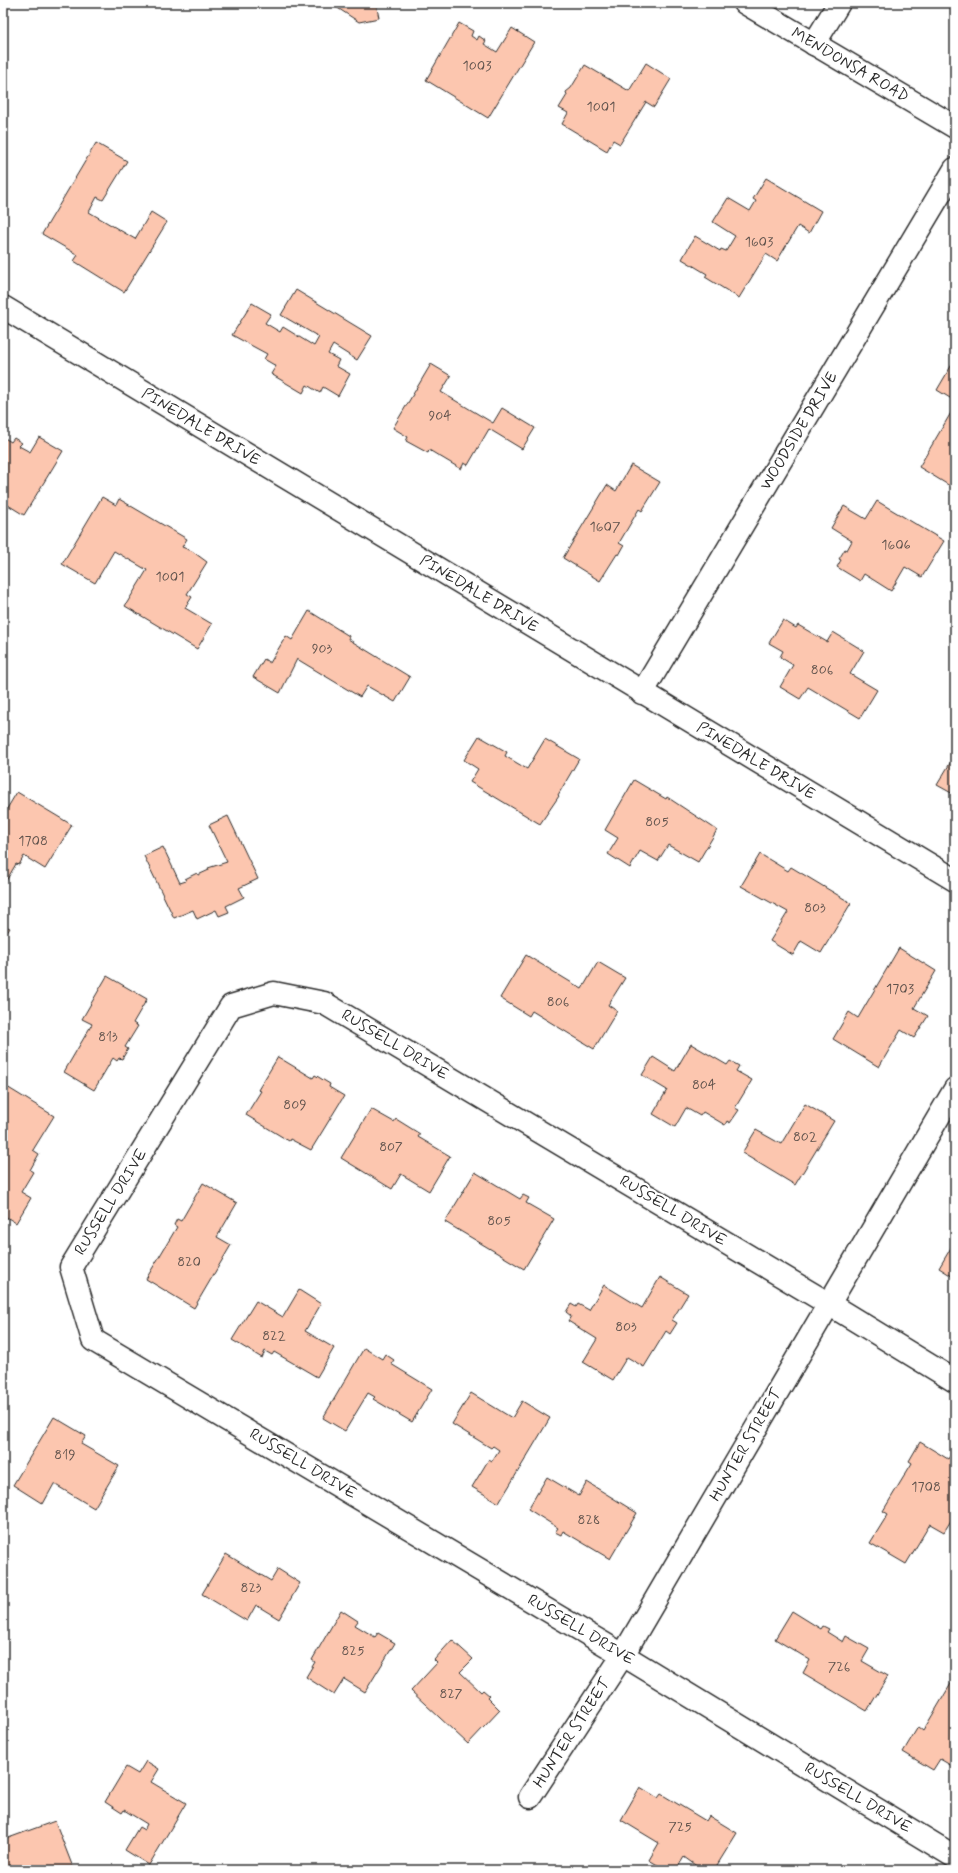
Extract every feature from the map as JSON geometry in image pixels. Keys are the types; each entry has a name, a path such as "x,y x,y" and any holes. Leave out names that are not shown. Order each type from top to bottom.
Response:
{"street":[{"name":"MENDONSA ROAD","path":"745,3 955,127"},
{"path":"814,44 839,3"},
{"name":"WOODSIDE DRIVE","path":"642,693 955,168"},
{"name":"PINEDALE DRIVE","path":"3,307 955,880"},
{"name":"RUSSELL DRIVE","path":"955,1381 829,1304 324,1003 274,993 231,1006 71,1267 93,1340 623,1655 955,1857"},
{"name":"HUNTER STREET","path":"530,1797 623,1655 955,1089"}],"building":[{"path":"330,3 376,3 379,18 359,22"},
{"path":"459,23 473,31 471,36 477,40 479,36 486,41 484,44 497,52 512,28 534,42 488,118 426,80"},
{"path":"646,63 671,79 654,107 646,102 620,144 613,140 607,151 562,124 568,113 559,108 567,95 566,92 571,88 585,65 629,91"},
{"path":"96,143 127,161 103,200 97,197 89,212 135,239 151,212 167,222 124,292 74,261 78,255 42,234"},
{"path":"766,178 821,211 809,233 798,226 777,261 766,254 739,298 705,277 707,274 682,259 695,236 720,251 721,249 726,251 735,236 713,222 728,198 750,211 756,201 753,199"},
{"path":"296,290 372,336 357,360 333,345 328,354 339,360 336,366 350,374 338,396 323,387 320,393 307,385 303,393 271,374 276,366 264,359 267,354 232,335 252,303 271,314 265,323 280,332 283,327 314,346 319,337 281,315"},
{"path":"954,361 955,362 955,401 937,390"},
{"path":"431,364 451,376 441,392 493,423 502,408 535,428 522,449 489,429 468,465 464,463 461,469 429,450 428,453 406,441 408,437 393,428"},
{"path":"955,406 955,478 950,486 919,467"},
{"path":"3,437 11,442 14,438 22,443 19,446 30,452 39,437 63,451 24,515 3,502"},
{"path":"631,465 660,482 642,511 639,509 619,543 624,546 619,555 617,554 600,581 563,558 607,485 616,491"},
{"path":"102,497 116,505 119,499 187,539 182,547 192,551 207,562 187,594 192,597 185,608 212,624 197,649 125,606 147,570 114,551 95,583 62,564"},
{"path":"877,501 944,541 922,577 905,567 891,591 864,574 860,581 837,567 841,560 839,559 845,549 847,550 852,541 831,528 844,506 866,519"},
{"path":"309,611 349,636 348,639 410,677 395,702 367,686 360,697 297,659 280,693 253,677 264,659 270,663 286,636 292,640"},
{"path":"783,620 796,628 798,625 827,642 833,632 864,651 850,674 877,690 860,718 808,687 800,699 780,687 793,665 780,657 783,651 769,643"},
{"path":"479,736 507,752 505,756 527,769 545,739 579,759 558,795 559,796 540,824 470,782 478,769 464,760"},
{"path":"955,755 955,795 937,785"},
{"path":"634,780 666,799 667,797 717,830 698,862 668,845 658,861 640,851 630,868 608,854 618,838 605,830"},
{"path":"17,792 72,825 45,869 24,856 19,865 16,864 3,886 3,811 5,812"},
{"path":"228,816 258,879 239,888 244,897 226,906 229,912 219,916 216,910 197,919 193,910 174,918 144,856 163,847 180,883 186,881 185,879 197,873 198,875 209,870 208,868 227,862 209,825"},
{"path":"760,854 788,871 791,867 851,903 821,953 801,941 793,955 770,941 788,912 741,886"},
{"path":"3,925 10,928 3,939"},
{"path":"899,948 936,971 914,1008 928,1016 914,1038 901,1030 879,1067 833,1039 849,1012 858,1018"},
{"path":"526,955 582,989 598,962 625,978 608,1005 617,1011 594,1049 532,1011 529,1016 500,998"},
{"path":"107,976 147,999 133,1023 138,1026 125,1047 128,1049 122,1059 119,1058 117,1061 113,1058 94,1090 64,1072 92,1024 82,1019"},
{"path":"691,1044 727,1065 730,1061 739,1066 736,1071 752,1080 735,1108 739,1110 730,1123 727,1121 725,1125 703,1112 700,1116 686,1108 675,1127 653,1114 667,1090 642,1075 653,1057 675,1071"},
{"path":"278,1057 313,1078 315,1075 330,1084 329,1087 344,1096 311,1150 290,1139 289,1141 246,1115 261,1091 258,1090"},
{"path":"7,1087 54,1116 33,1150 39,1154 30,1170 33,1172 21,1192 31,1198 16,1223 3,1215 3,1186 5,1182 3,1181 3,1094"},
{"path":"805,1104 834,1121 795,1185 742,1153 756,1130 781,1144"},
{"path":"371,1109 394,1122 396,1119 420,1134 418,1137 450,1156 429,1191 401,1174 392,1189 341,1158"},
{"path":"475,1172 520,1199 523,1195 529,1198 526,1203 554,1219 524,1269 445,1222"},
{"path":"203,1183 237,1203 217,1237 231,1245 194,1308 146,1279 177,1227 174,1225 177,1219 181,1221"},
{"path":"955,1241 955,1278 939,1268"},
{"path":"660,1277 688,1294 672,1320 677,1323 670,1334 666,1331 644,1367 627,1357 613,1380 583,1362 597,1339 568,1321 571,1316 566,1312 571,1304 576,1307 578,1304 589,1310 604,1285 642,1308"},
{"path":"299,1290 321,1304 305,1331 334,1348 317,1377 274,1352 272,1355 265,1351 262,1358 232,1340 256,1301 283,1317"},
{"path":"364,1348 382,1359 385,1354 394,1360 391,1364 432,1389 412,1422 373,1399 375,1397 368,1393 345,1431 323,1418"},
{"path":"471,1393 512,1418 522,1401 550,1418 499,1503 472,1487 489,1459 492,1461 499,1450 493,1446 491,1448 452,1424"},
{"path":"54,1417 86,1436 81,1444 119,1466 94,1508 54,1484 43,1504 13,1485"},
{"path":"920,1442 948,1459 950,1456 955,1459 955,1514 944,1532 930,1524 906,1564 870,1543 888,1514 883,1511 912,1463 909,1461"},
{"path":"547,1477 579,1496 587,1482 637,1513 610,1559 563,1531 561,1535 555,1532 558,1528 528,1509"},
{"path":"226,1554 271,1581 278,1569 300,1583 279,1619 256,1605 247,1621 202,1594"},
{"path":"341,1610 358,1621 355,1625 375,1637 378,1633 395,1643 365,1692 344,1679 334,1695 306,1677 315,1662 312,1660"},
{"path":"792,1611 821,1629 823,1626 829,1629 827,1632 843,1642 846,1636 869,1649 862,1661 888,1676 867,1711 803,1673 810,1660 775,1639"},
{"path":"452,1640 473,1659 460,1672 481,1692 483,1690 490,1696 488,1698 500,1710 468,1744 411,1691 437,1663 434,1660"},
{"path":"955,1677 955,1765 952,1766 940,1759 933,1770 903,1752 918,1727 923,1731"},
{"path":"146,1761 159,1769 151,1782 186,1803 149,1865 125,1850 139,1827 144,1830 147,1824 124,1810 122,1813 105,1802 126,1767 138,1774"},
{"path":"640,1787 658,1798 661,1794 706,1821 709,1816 737,1833 714,1870 702,1870 684,1857 676,1870 666,1870 649,1860 659,1843 621,1820"},
{"path":"55,1821 74,1870 3,1870 3,1840"}]}
